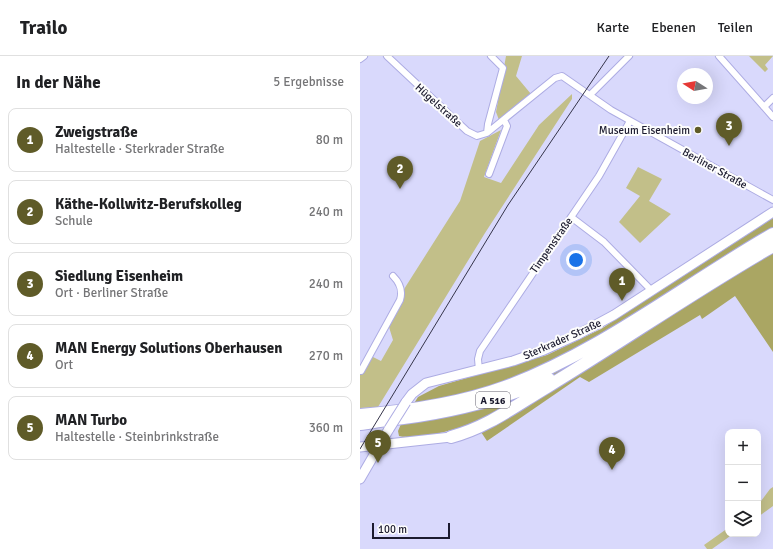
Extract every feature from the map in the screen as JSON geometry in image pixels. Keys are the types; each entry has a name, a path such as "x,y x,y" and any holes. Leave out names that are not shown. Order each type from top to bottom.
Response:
{"highway":[{"name":"A 516","path":"360,415 421,407 465,399 504,387 541,373 576,356 608,337 773,234"},
{"name":"A 516","path":"360,424 442,413 472,406 504,396 548,379 616,343 773,246"},
{"path":"451,437 468,433 484,426 570,374 616,343"}],"street":[{"path":"360,59 364,56"},
{"name":"Hügelstraße","path":"387,56 467,131 474,136 487,133"},
{"path":"487,133 503,68 492,56"},
{"path":"590,95 629,56"},
{"path":"719,56 773,117"},
{"name":"Berliner Straße","path":"504,120 555,78 560,76 564,77 611,110 773,200"},
{"path":"764,106 773,98"},
{"path":"487,133 504,120 507,126 489,174"},
{"name":"Timpenstraße","path":"479,370 478,359 480,351 599,176 630,121"},
{"name":"Sterkrader Straße","path":"360,479 406,402 412,394 426,383 479,370 530,355 577,335 609,318 773,212"},
{"path":"571,217 604,242 651,290"},
{"path":"361,371 400,300 402,291 393,276"},
{"path":"360,447 451,437"}],"shaded area":[{"path":"506,56 522,56 516,76 531,94 499,120 496,112"},
{"path":"749,56 773,56 765,65 768,69 765,72"},
{"path":"572,94 572,99 485,233 378,407 360,408 360,371 369,355 381,361 393,340 389,327 389,316 406,286 460,201 480,141 501,130 484,177 501,183 539,125"},
{"path":"638,167 662,179 649,201 671,214 640,243 619,222 640,196 626,188"},
{"path":"773,218 773,352 735,296 702,319 700,315 589,382 580,377 487,441 475,423 426,436 399,436 398,431 401,424 418,397 439,386 547,355 601,329"},
{"path":"773,487 773,506 761,515 761,501"},
{"path":"725,530 725,537 729,537 712,549 707,549 704,545"}],"tram line":[{"path":"360,449 508,205 609,56"}],"place":[{"name":"Museum Eisenheim","path":"698,130"},
{"name":"Siedlung Eisenheim","path":"729,146"},
{"name":"Käthe-Kollwitz-Berufskolleg","path":"400,189"},
{"name":"Zweigstraße","path":"622,301"},
{"name":"MAN Turbo","path":"378,463"},
{"name":"MAN Energy Solutions Oberhausen","path":"612,470"}]}
